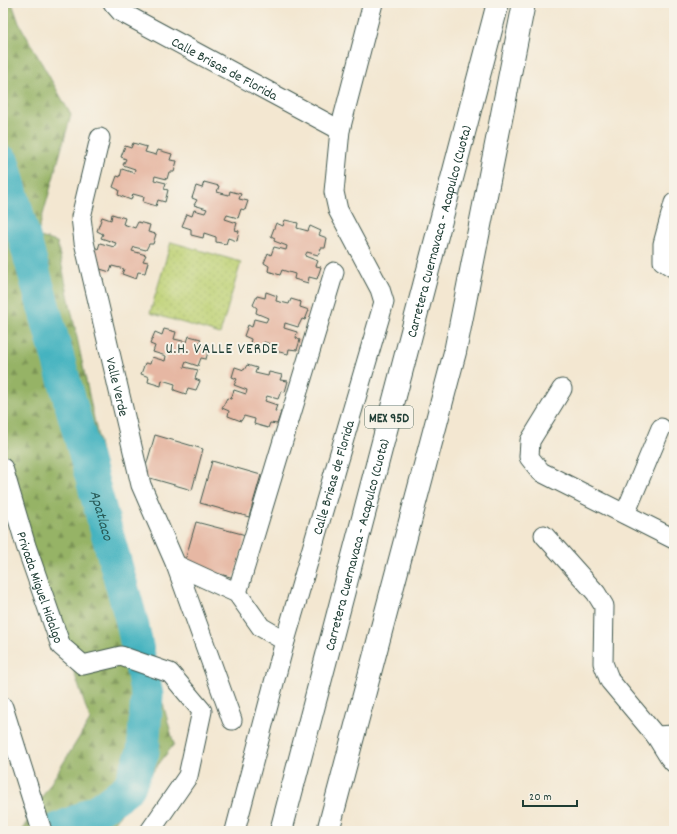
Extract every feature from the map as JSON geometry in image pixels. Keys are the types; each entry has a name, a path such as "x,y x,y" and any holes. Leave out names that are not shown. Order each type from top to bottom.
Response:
{"highway":[{"name":"Carretera Cuernavaca - Acapulco (Cuota)","path":"281,831 498,3"},
{"name":"MEX 95D","path":"328,831 455,352 524,3"}],"street":[{"name":"Calle Brisas de Florida","path":"114,3 121,12 340,130"},
{"name":"Calle Brisas de Florida","path":"235,831 285,641 384,302 380,289 338,210 334,192 340,130 373,3"},
{"name":"Valle Verde","path":"100,138 81,217 84,242 141,485 176,565 232,720"},
{"path":"669,265 663,244 674,203"},
{"path":"236,593 334,272"},
{"path":"562,389 530,441 529,457 541,472 674,539"},
{"path":"625,514 661,428"},
{"name":"Privada Miguel Hidalgo","path":"3,468 26,546 61,646 83,666 121,656 170,673 202,711 188,776 150,831"},
{"path":"544,535 596,593 604,606 603,663 610,681 665,736 669,757 674,763"},
{"path":"176,565 236,593 261,627 285,641"},
{"path":"3,707 42,831"}],"green space":[{"path":"3,3 12,3 19,23 71,115 37,236 57,242 123,557 174,744 108,831 21,831 90,720 3,460"},
{"path":"171,242 241,262 220,334 150,313"}],"building":[{"path":"133,143 147,147 145,152 156,155 158,150 172,154 170,160 177,161 174,172 169,172 167,179 155,176 154,180 166,183 164,189 168,190 165,202 158,200 156,206 143,202 144,197 133,194 131,200 118,195 119,190 113,187 117,176 120,177 122,169 134,173 135,169 123,165 126,159 121,157 125,146 131,148"},
{"path":"204,182 219,186 217,192 229,195 230,191 241,194 239,199 248,201 245,210 241,209 238,218 227,215 225,219 237,223 235,230 239,231 237,241 228,238 226,244 216,242 216,237 204,233 203,238 191,235 191,229 182,226 187,214 192,216 194,210 205,213 207,209 194,205 197,200 192,198 196,186 202,188"},
{"path":"112,214 125,218 123,224 135,228 138,222 150,225 148,232 156,234 153,244 149,244 146,250 134,247 132,251 146,255 143,261 148,262 145,273 138,272 136,279 122,274 124,269 112,266 110,272 97,268 99,262 91,259 95,247 98,249 100,243 114,247 116,243 101,238 103,234 97,231 102,217 111,220"},
{"path":"285,220 298,223 297,228 308,231 310,226 321,231 319,235 327,238 325,248 321,248 318,255 307,252 305,256 318,261 316,266 321,267 317,279 309,277 308,283 294,279 295,274 282,270 280,275 268,271 269,266 264,263 268,253 271,255 274,247 286,250 287,246 274,241 275,238 271,236 276,223 283,226"},
{"path":"266,292 277,296 276,301 289,304 291,299 301,302 300,307 309,310 305,320 302,319 298,327 285,323 284,328 297,332 296,338 300,340 297,350 289,349 288,354 275,351 276,346 264,342 262,348 250,344 251,339 244,336 248,325 252,327 254,319 266,322 268,318 256,313 257,308 253,305 257,296 265,298"},
{"path":"164,329 176,332 174,339 187,342 189,336 201,339 199,345 209,348 206,359 201,358 198,366 186,362 184,367 198,370 195,379 200,381 196,390 188,388 186,394 174,390 175,384 162,380 161,386 148,382 149,377 141,374 145,363 150,364 152,357 165,361 166,356 153,352 155,346 150,344 155,332 162,335"},
{"path":"247,365 257,368 255,373 268,376 269,372 282,375 280,380 288,381 285,392 281,391 278,399 267,396 265,401 277,405 275,411 281,412 277,424 270,423 268,428 254,424 255,419 244,416 241,421 228,416 229,411 222,408 227,398 231,399 234,390 246,394 247,390 234,385 237,379 232,377 235,367 244,370"},
{"path":"155,435 203,449 192,490 143,476"},
{"path":"212,461 261,475 249,517 200,503"},
{"path":"196,522 246,535 234,578 184,564"}],"waterway":[{"name":"Apatlaco","path":"3,162 132,622 147,695 143,752 129,787 107,804 81,819 54,831"}],"district":[{"name":"U.H. VALLE VERDE","path":"222,348"}]}
